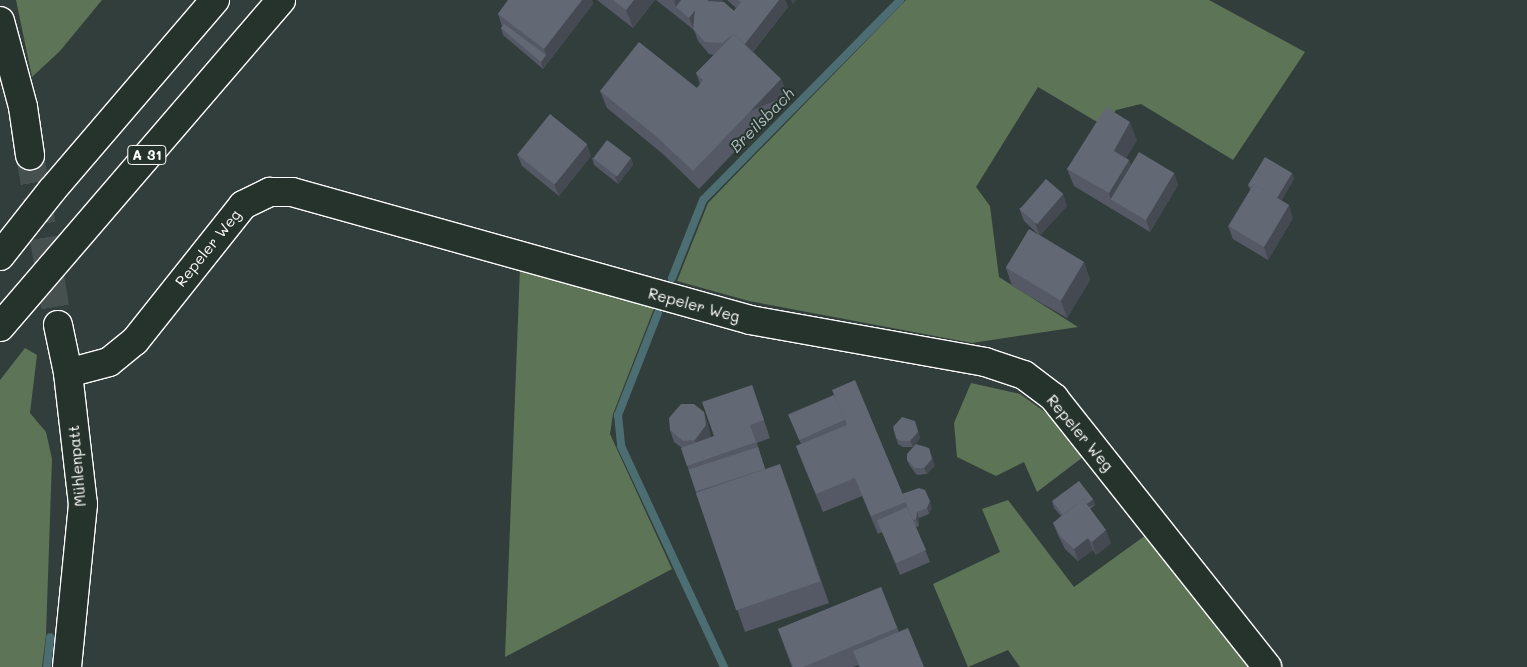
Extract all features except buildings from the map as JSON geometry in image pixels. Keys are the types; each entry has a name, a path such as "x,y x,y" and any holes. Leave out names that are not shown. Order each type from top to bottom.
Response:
{"main road":[{"path":"0,256 53,189 215,0"},
{"name":"A 31","path":"0,327 281,0"},
{"path":"0,21 11,112 30,155"},
{"name":"Repeler Weg","path":"68,373 109,362 135,341 243,205 270,192 292,192 750,320 985,362 1024,375 1054,398 1267,667"},
{"name":"Mühlenpatt","path":"58,325 68,373 83,504 67,667"}],"green space":[{"path":"16,0 102,0 60,51 32,77"},
{"path":"906,0 1209,0 1305,52 1233,160 1141,104 1116,110 1104,126 1038,87 976,187 990,206 999,277 1078,327 972,343 749,301 677,281 708,203"},
{"path":"520,267 655,306 613,414 610,434 672,569 505,657"},
{"path":"25,348 37,355 30,413 46,432 52,459 46,635 42,667 0,667 0,380"},
{"path":"971,383 1020,394 1052,417 1083,457 1037,492 1024,462 996,476 957,457 954,423"},
{"path":"1008,500 1074,587 1146,535 1250,667 1020,667 1008,650 968,667 933,584 1000,552 982,509"}],"waterway":[{"name":"Breilsbach","path":"672,278 703,200 900,0"},
{"path":"658,313 618,415 621,446 724,667"},
{"path":"47,667 50,637"}],"tunnel":[{"path":"30,155 58,325"}]}
